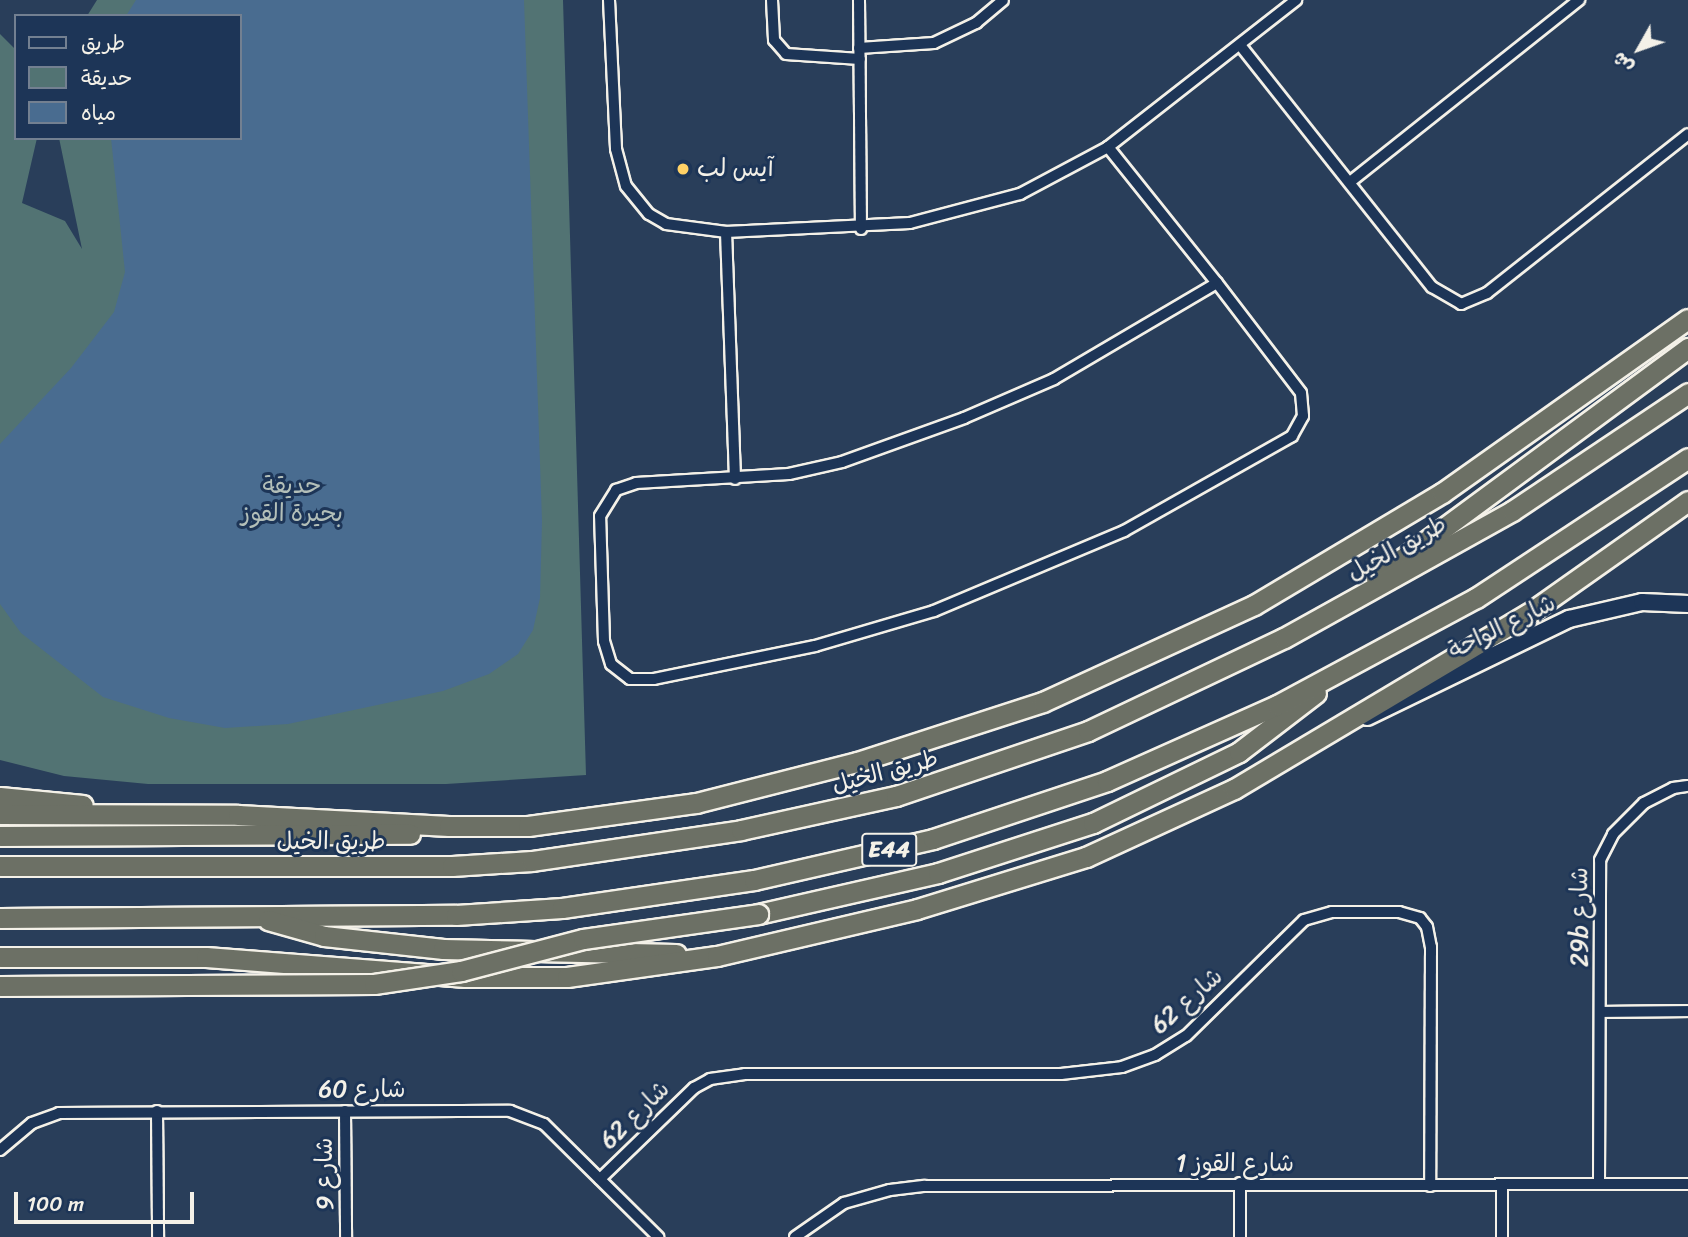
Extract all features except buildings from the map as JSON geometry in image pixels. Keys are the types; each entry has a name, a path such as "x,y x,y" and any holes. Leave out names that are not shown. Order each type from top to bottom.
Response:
{"highway":[{"path":"1661,338 1688,310"},
{"path":"0,836 377,836 449,827 566,822 696,803 857,762 1055,697 1179,643 1343,555 1442,493 1688,319"},
{"path":"1347,605 1423,539 1688,348"},
{"name":"طريق الخيل","path":"0,866 492,864 610,852 794,820 932,786 1041,750 1172,693 1347,605 1532,498 1688,393"},
{"name":"E44","path":"0,918 456,915 562,908 700,890 849,860 971,827 1107,781 1222,733 1497,586 1688,458"},
{"path":"0,957 284,961 454,976 533,978 601,974 717,956 917,909 1086,857 1206,804 1345,725 1528,614 1688,502"},
{"path":"0,985 374,984 461,971 583,940 758,914 938,873 1125,810 1265,736 1332,676"},
{"path":"0,797 68,802 107,814"},
{"path":"0,814 299,817 449,827"},
{"path":"258,915 310,933 443,949 717,956"},
{"path":"0,969 284,961"}],"street":[{"path":"609,0 617,149 625,186 649,214 666,224 683,230 726,232 861,229 932,220 997,202 1046,182 1108,147 1296,0"},
{"path":"772,0 774,40 786,54 860,54 933,43 976,23 1003,0"},
{"path":"859,0 861,229"},
{"path":"1350,182 1579,0"},
{"path":"1240,45 1432,287 1461,303 1487,293 1688,134"},
{"path":"1108,147 1217,283 1301,394 1303,416 1299,427 1283,443 1124,531 934,611 774,656 642,681 619,673 611,664 604,641 600,516 608,497 636,483 735,479 829,466 984,410 1112,348 1217,283"},
{"path":"726,232 735,479"},
{"name":"شارع الواحة","path":"1345,725 1407,700 1569,620 1642,602 1688,604"},
{"name":"29b شارع","path":"1599,1184 1602,1012 1598,875 1602,853 1613,834 1644,803 1673,788 1688,786"},
{"name":"شارع 62","path":"600,1179 694,1087 710,1079 746,1073 1060,1074 1122,1067 1156,1055 1186,1036 1304,920 1332,912 1399,912 1420,918 1430,936 1430,1186"},
{"path":"1602,1012 1688,1010"},
{"path":"157,1111 158,1237"},
{"name":"شارع 60","path":"0,1150 22,1130 59,1113 345,1111 522,1114 544,1124 657,1237"},
{"name":"شارع 9","path":"345,1111 346,1237"},
{"path":"1240,1183 1240,1237"},
{"name":"شارع القوز 1","path":"795,1237 844,1203 908,1187 1240,1183 1502,1187 1688,1184"},
{"path":"1502,1187 1502,1237"}],"green space":[{"name":"حديقة بحيرة القوز","path":"97,0 563,0 586,775 446,784 148,784 64,776 0,760 0,34 14,48 14,140 37,140 22,203 65,221 82,249 59,140 242,140 242,14 88,14"}],"water":[{"name":"حديقة بحيرة القوز","path":"136,0 524,0 542,521 540,598 533,630 518,654 489,674 443,691 288,724 225,728 169,718 103,697 21,633 0,604 0,444 71,368 114,312 125,272 111,140 242,140 242,14 127,14"}],"place":[{"name":"آيس لب","path":"683,169"}]}
